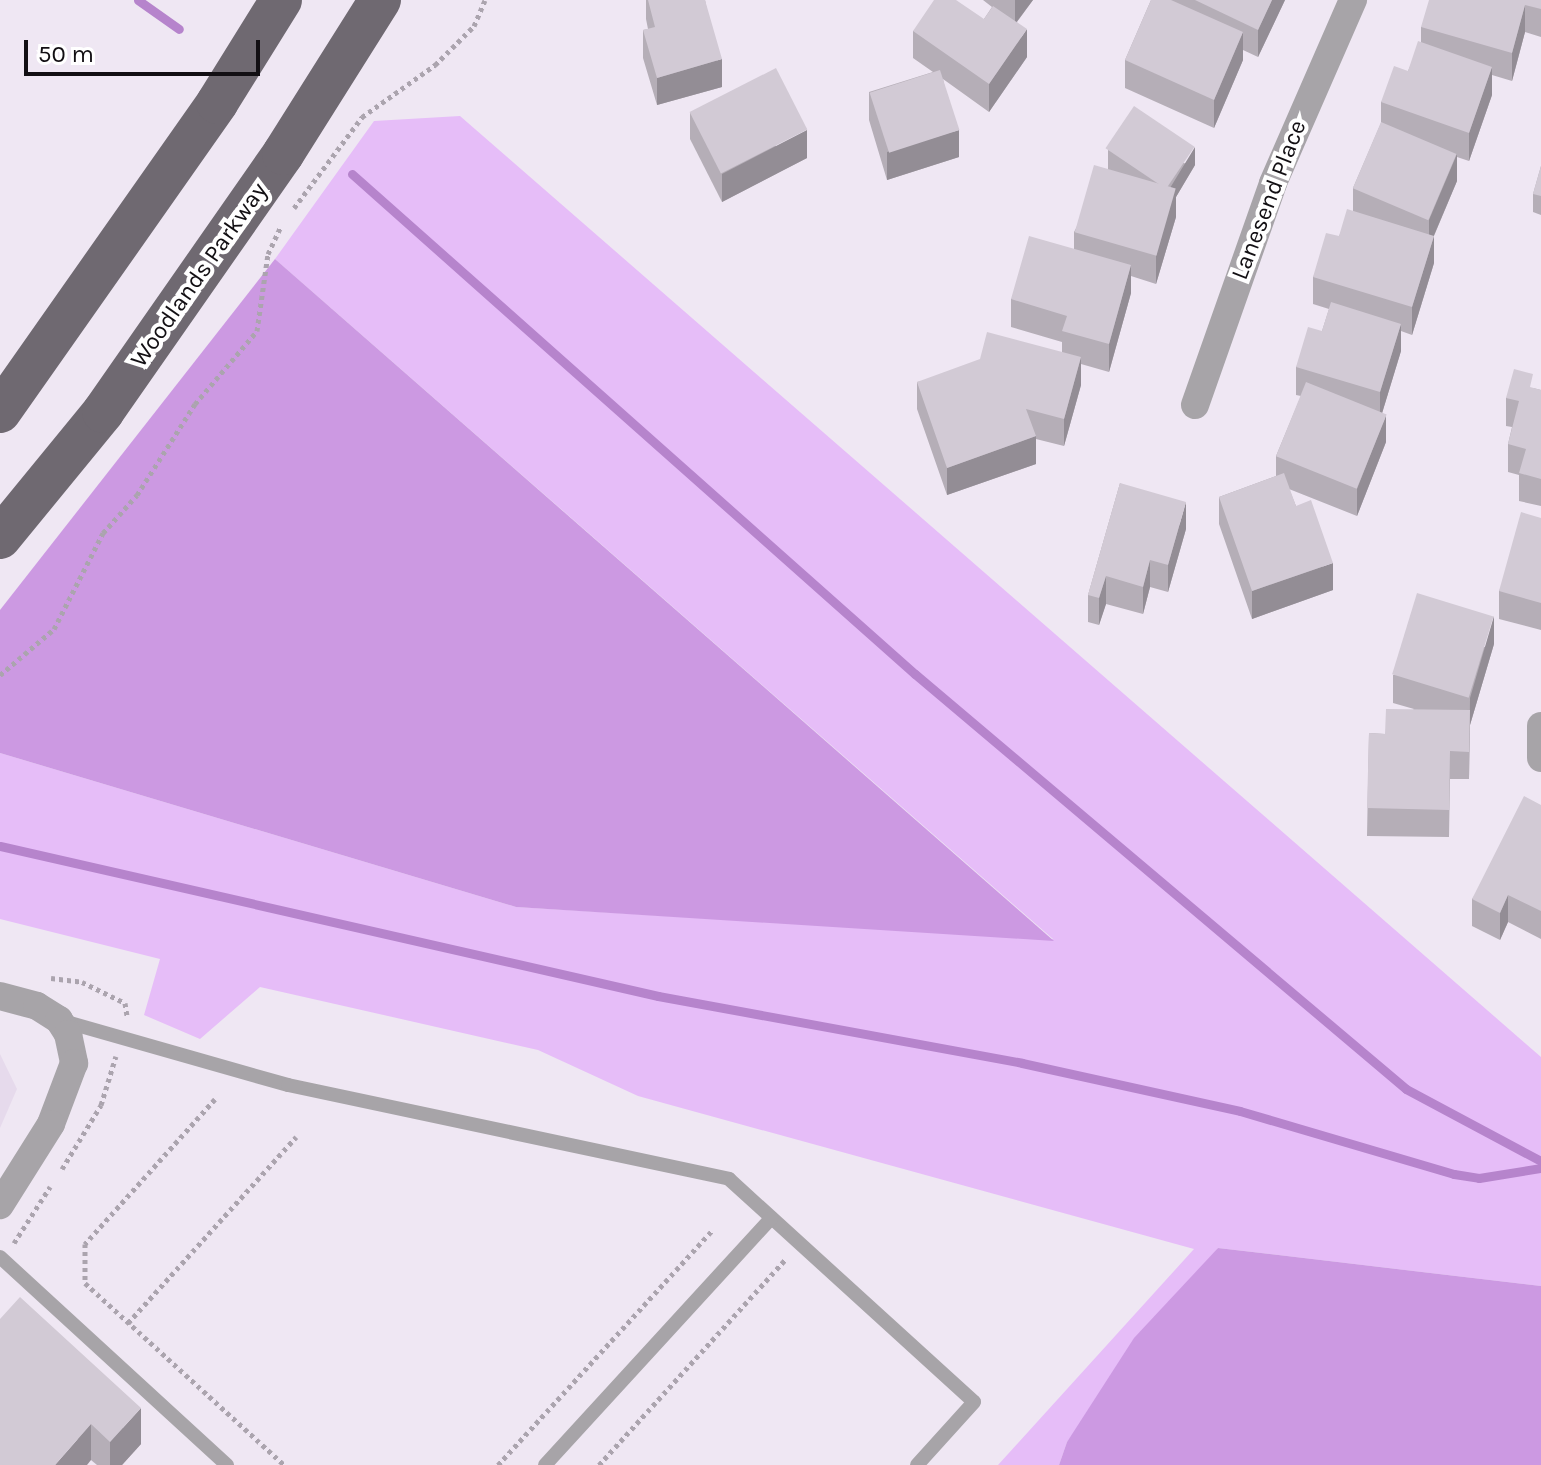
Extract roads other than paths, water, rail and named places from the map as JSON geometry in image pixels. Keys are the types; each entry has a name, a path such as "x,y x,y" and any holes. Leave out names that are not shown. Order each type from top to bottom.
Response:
{"main road":[{"path":"5,409 217,103 281,0"},
{"name":"Woodlands Parkway","path":"0,538 103,412 283,154 380,0"}],"street":[{"name":"Lanesend Place","path":"1195,405 1273,183 1353,0"},
{"path":"1540,756 1541,726"},
{"path":"0,996 37,1006 59,1020 72,1049 70,1080 37,1151 0,1205"}],"lane":[{"path":"59,1020 288,1085 729,1179 974,1402 917,1465"},
{"path":"545,1465 771,1218"},
{"path":"0,1257 227,1465"}],"waterway":[{"path":"138,0 179,29"},
{"path":"352,174 915,674 1406,1089 1541,1161"},
{"path":"0,846 658,996 1022,1063 1240,1111 1454,1174 1479,1178 1541,1168"}]}
